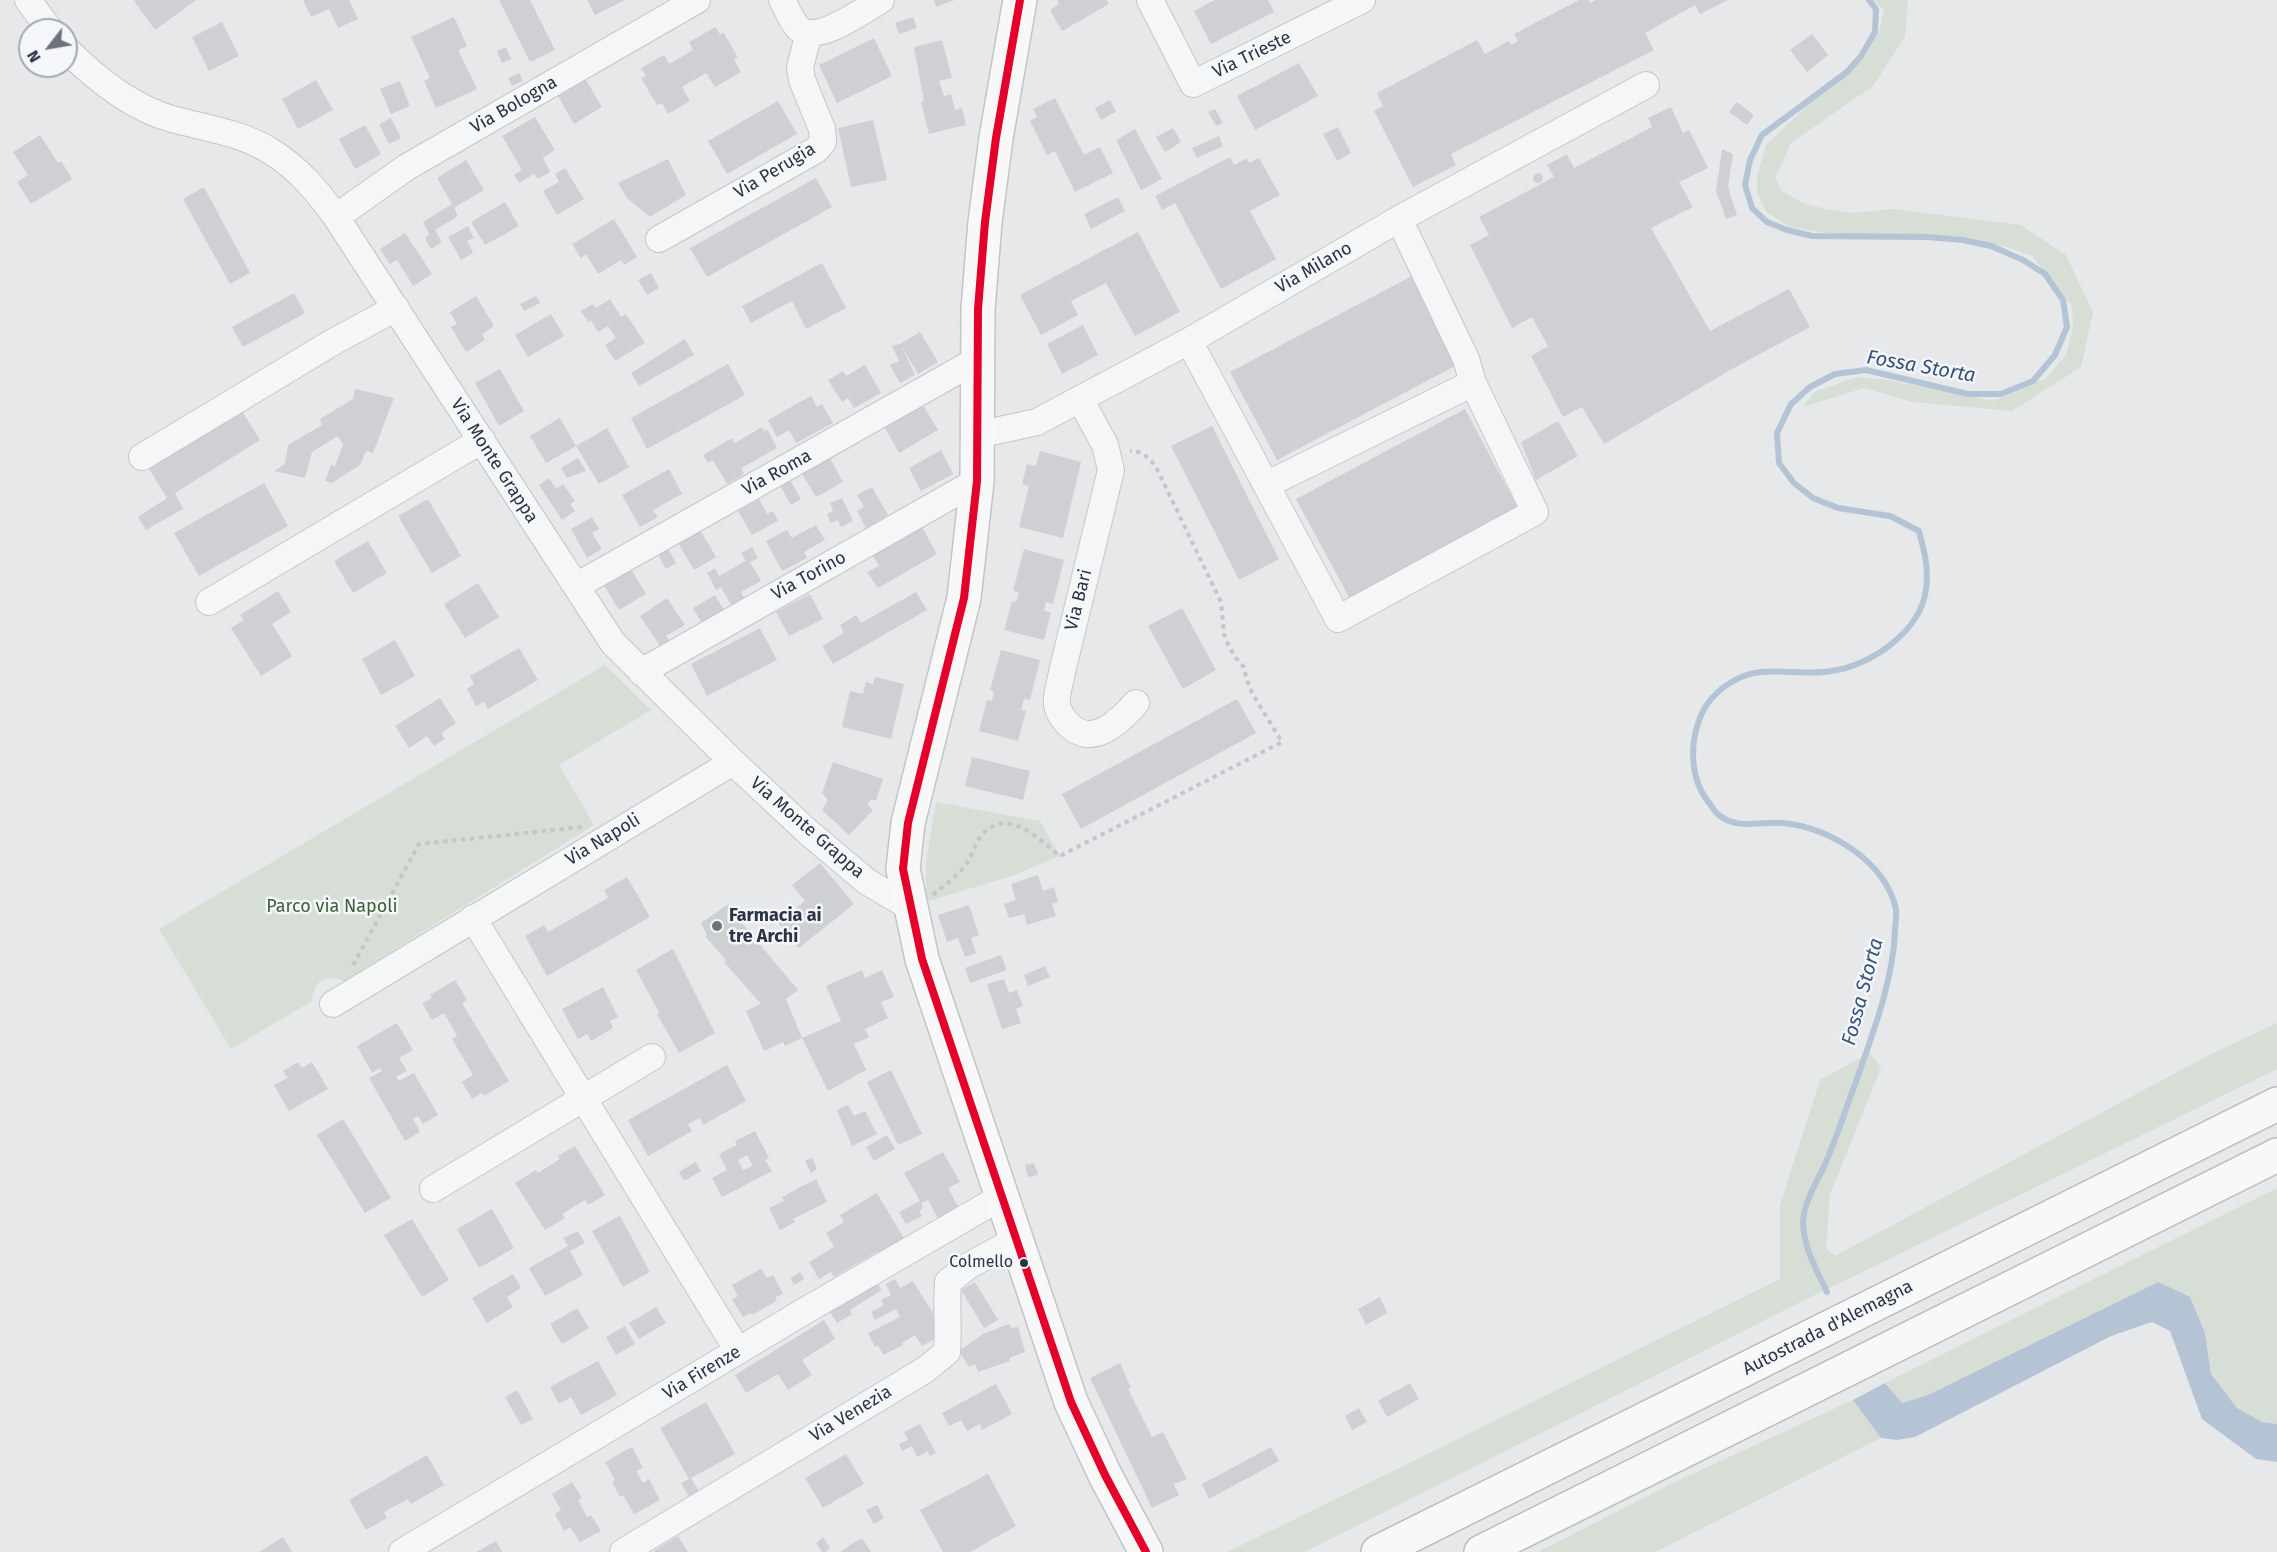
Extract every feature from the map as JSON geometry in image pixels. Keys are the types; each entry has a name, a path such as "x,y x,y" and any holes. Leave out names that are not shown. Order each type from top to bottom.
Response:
{"main road":[{"path":"1020,0 996,138 985,222 978,309 977,481 964,598 926,761 908,823 903,868 922,959 1079,1421 1142,1551"},
{"name":"Autostrada d'Alemagna","path":"1378,1552 2277,1104"},
{"path":"1481,1552 2277,1155"}],"street":[{"path":"28,0 41,18"},
{"name":"Via Bologna","path":"336,217 407,167 696,0"},
{"path":"782,0 801,31 809,33 827,30 881,0"},
{"name":"Via Trieste","path":"1150,0 1193,84 1362,0"},
{"name":"Via Perugia","path":"659,238 816,150 823,142 822,129 800,67 809,33"},
{"name":"Via Monte Grappa","path":"78,61 108,86 140,105 170,119 228,134 271,151 297,170 318,192 336,217 613,643 733,762 808,832 866,881 910,907"},
{"name":"Via Milano","path":"977,435 1037,422 1189,341 1398,219 1646,85"},
{"path":"1189,341 1338,619 1535,512 1473,383 1466,360 1398,219"},
{"path":"142,457 333,342 396,308"},
{"name":"Via Roma","path":"576,586 977,360"},
{"path":"1266,485 1473,383"},
{"name":"Via Bari","path":"1080,399 1105,445 1111,470 1056,705 1066,723 1075,731 1087,735 1105,731 1123,718 1136,703"},
{"path":"209,602 482,440"},
{"name":"Via Torino","path":"641,672 977,481"},
{"name":"Via Napoli","path":"333,1004 733,762"},
{"path":"473,918 738,1351"},
{"path":"433,1189 652,1058"},
{"name":"Via Firenze","path":"402,1552 1003,1196"},
{"name":"Via Venezia","path":"623,1552 925,1370 947,1352 948,1282 968,1266 1018,1239"}],"path":[{"path":"349,971 419,844 582,827"}],"green space":[{"path":"1874,0 1908,0 1905,37 1873,86 1791,143 1775,178 1782,191 1803,203 1825,209 1853,213 1893,209 2021,225 2066,255 2093,313 2081,367 2012,411 1912,402 1864,388 1803,407 1814,392 1857,377 1887,380 1994,401 2045,379 2066,355 2073,328 2072,306 2032,256 1980,241 1825,233 1790,227 1766,212 1757,192 1757,176 1766,145 1835,79 1851,67 1879,32 1884,11"},
{"name":"Parco via Napoli","path":"605,665 651,710 559,765 594,825 344,981 331,978 321,980 315,988 312,1001 231,1049 159,929"},
{"path":"936,802 1040,821 1060,856 1014,875 926,902 926,862"},
{"path":"2277,1023 2277,1069 1801,1302 1305,1552 1227,1552 1780,1279 1780,1205 1820,1080 1870,1053 1881,1068 1830,1194 1826,1249 1835,1256 2209,1055"},
{"path":"2277,1188 2277,1424 2262,1422 2236,1408 2211,1374 2205,1333 2158,1282 1928,1395 1902,1403 1885,1383"},
{"path":"1853,1400 1881,1438 1655,1552 1538,1552 1675,1482"}],"water":[{"path":"2158,1282 2190,1297 2205,1333 2211,1374 2237,1408 2262,1422 2277,1424 2277,1462 2256,1459 2202,1419 2170,1331 2152,1322 2111,1336 1915,1437 1897,1440 1881,1438 1853,1400 1885,1383 1902,1403 1928,1395"}],"building":[{"path":"135,0 196,0 155,30"},
{"path":"303,0 349,0 358,19 338,28 329,9 311,17"},
{"path":"499,0 530,0 555,50 530,62"},
{"path":"587,0 625,0 595,15"},
{"path":"934,0 954,0 936,7"},
{"path":"1057,0 1107,0 1109,4 1062,31 1050,10 1059,4"},
{"path":"1215,0 1268,0 1274,12 1211,44 1194,11"},
{"path":"1579,0 1588,0 1590,3 1596,0 1728,0 1700,14 1695,5 1645,33 1654,50 1451,154 1456,165 1413,187 1374,111 1383,106 1377,93 1477,40 1485,54 1509,41 1511,45 1518,41 1514,34"},
{"path":"454,17 467,46 458,50 477,89 436,108 424,81 430,78 411,37"},
{"path":"913,17 917,28 899,34 895,23"},
{"path":"222,22 239,56 209,71 192,37"},
{"path":"715,27 720,34 724,33 738,58 734,60 741,72 715,87 706,73 682,87 690,101 668,114 662,103 657,105 641,78 646,76 641,68 664,55 669,64 693,50 689,42"},
{"path":"1812,34 1828,55 1807,72 1790,50"},
{"path":"874,38 892,76 837,103 819,65"},
{"path":"942,40 952,78 939,81 944,96 951,94 955,110 962,108 966,125 929,134 921,102 924,101 914,47"},
{"path":"506,47 511,59 502,63 497,51"},
{"path":"1299,63 1318,96 1255,130 1237,96"},
{"path":"519,73 523,81 512,86 508,78"},
{"path":"316,80 333,110 298,129 282,99"},
{"path":"586,80 602,107 574,124 558,96"},
{"path":"400,81 410,106 391,114 380,89"},
{"path":"1055,98 1084,155 1100,147 1113,173 1075,192 1055,151 1047,155 1030,121 1037,117 1033,109"},
{"path":"1110,100 1116,112 1101,120 1095,108"},
{"path":"778,101 797,134 727,174 708,141"},
{"path":"1737,102 1754,115 1747,125 1729,112"},
{"path":"1671,107 1683,133 1689,130 1708,168 1679,182 1693,207 1651,228 1710,331 1789,289 1810,327 1732,369 1604,444 1582,407 1563,417 1531,356 1548,346 1532,317 1512,328 1470,245 1489,235 1479,217 1554,177 1547,165 1567,154 1574,168 1652,127 1648,118"},
{"path":"1215,109 1223,123 1216,126 1208,112"},
{"path":"535,117 555,150 543,158 550,172 538,179 534,174 519,183 514,175 522,170 502,136"},
{"path":"391,118 401,138 389,144 379,124"},
{"path":"873,120 887,180 851,187 838,128"},
{"path":"365,125 381,154 355,169 339,139"},
{"path":"1338,127 1351,153 1337,161 1323,134"},
{"path":"1173,128 1181,142 1165,152 1156,137"},
{"path":"1135,129 1162,179 1141,190 1116,140"},
{"path":"40,135 58,163 61,161 72,179 31,204 17,182 28,175 13,152"},
{"path":"1219,136 1223,146 1197,158 1192,148"},
{"path":"1722,149 1733,154 1728,187 1737,215 1726,219 1716,191"},
{"path":"1230,157 1234,165 1247,158 1249,163 1259,158 1280,195 1250,211 1276,259 1221,289 1175,203 1162,210 1155,196"},
{"path":"668,159 686,195 650,217 627,198 618,183"},
{"path":"466,160 484,190 454,208 458,216 435,230 442,242 431,249 425,238 429,234 423,222 452,204 437,178"},
{"path":"565,168 584,199 557,215 543,191 559,182 555,174"},
{"path":"1538,173 1542,174 1542,182 1538,183 1534,182 1533,178 1534,174"},
{"path":"816,178 832,207 707,277 690,248"},
{"path":"204,187 250,273 230,284 183,199"},
{"path":"1118,197 1125,211 1091,229 1084,214"},
{"path":"505,202 519,226 485,245 471,222"},
{"path":"614,219 637,257 624,265 621,260 598,274 586,254 581,258 572,244"},
{"path":"468,226 474,238 467,241 473,253 461,260 448,237"},
{"path":"1138,232 1180,312 1135,336 1106,283 1071,301 1078,315 1041,335 1020,295"},
{"path":"405,233 432,274 413,286 397,260 390,264 380,249"},
{"path":"822,263 846,308 806,329 792,301 751,323 742,306"},
{"path":"651,273 659,288 647,295 638,280"},
{"path":"1412,276 1459,364 1277,460 1230,372"},
{"path":"294,293 305,313 243,347 232,327"},
{"path":"476,296 494,326 482,334 485,340 466,352 451,327 457,324 450,312"},
{"path":"536,296 540,303 524,311 520,304"},
{"path":"610,299 621,317 626,314 645,343 615,361 605,345 616,338 608,326 598,332 591,320 588,322 581,311 593,304 596,308"},
{"path":"551,314 564,336 528,357 515,335"},
{"path":"1083,325 1098,355 1062,374 1047,344"},
{"path":"920,332 938,362 918,374 902,347 915,375 900,383 890,365 899,361 892,346"},
{"path":"685,339 694,355 639,386 631,373"},
{"path":"728,364 745,395 647,449 631,418"},
{"path":"865,365 881,393 854,408 848,398 842,402 828,380 843,371 846,376"},
{"path":"500,369 524,411 499,426 475,383"},
{"path":"355,389 394,398 373,453 366,451 360,465 332,483 325,481 331,465 335,466 343,445 338,436 312,452 305,478 274,471 285,464 288,445 322,425 320,419 353,399"},
{"path":"811,396 817,407 822,404 833,423 796,443 789,430 777,437 768,420"},
{"path":"922,404 938,430 899,453 884,426"},
{"path":"1465,409 1519,510 1350,599 1296,499"},
{"path":"242,411 260,440 175,493 183,509 146,530 138,517 167,498 149,469"},
{"path":"560,418 576,446 546,463 530,436"},
{"path":"1558,421 1578,456 1536,480 1521,442"},
{"path":"1212,426 1279,559 1239,580 1171,446"},
{"path":"762,427 764,431 767,429 777,448 741,468 744,474 727,484 713,460 708,463 703,455 732,438 735,443"},
{"path":"607,428 629,467 599,484 576,446"},
{"path":"941,450 953,474 921,491 909,468"},
{"path":"1040,451 1081,462 1063,538 1019,527 1029,486 1022,484 1027,464 1036,466"},
{"path":"829,456 843,482 816,497 801,472"},
{"path":"578,458 586,471 567,478 561,468"},
{"path":"669,469 682,494 653,510 658,517 640,527 622,495"},
{"path":"549,478 556,489 563,484 575,501 570,504 575,511 562,520 539,485"},
{"path":"789,478 801,499 791,505 779,484"},
{"path":"264,483 288,526 199,576 174,533"},
{"path":"872,487 888,515 866,528 857,511 864,507 857,495"},
{"path":"842,498 853,521 841,527 838,520 831,523 827,514 833,511 830,503"},
{"path":"428,499 461,556 432,573 398,516"},
{"path":"759,499 767,514 773,511 778,521 752,535 738,511"},
{"path":"592,517 599,529 592,533 602,549 587,558 571,529"},
{"path":"816,525 825,540 804,552 807,558 782,571 766,541 787,530 792,538"},
{"path":"922,527 937,554 878,588 867,572 879,566 873,556"},
{"path":"699,528 716,557 694,570 677,541"},
{"path":"368,541 387,573 353,593 334,561"},
{"path":"667,547 676,563 666,569 657,553"},
{"path":"752,547 758,558 750,562 761,581 741,592 744,598 731,605 721,587 716,590 707,573 715,568 719,576 746,561 741,553"},
{"path":"1024,549 1064,560 1053,604 1046,602 1044,611 1051,612 1044,640 1004,630 1012,601 1016,602 1019,592 1013,591"},
{"path":"631,569 646,594 619,610 604,585"},
{"path":"478,583 499,617 465,638 444,604"},
{"path":"278,591 291,612 272,624 292,656 261,676 231,628 244,620 240,615"},
{"path":"916,592 927,610 833,664 822,646 844,633 840,625 856,615 861,623"},
{"path":"810,594 823,619 789,636 776,612"},
{"path":"715,595 725,612 703,625 693,608"},
{"path":"667,598 685,625 666,636 669,640 660,646 640,616"},
{"path":"1182,608 1216,670 1183,689 1148,626"},
{"path":"760,628 777,660 707,696 691,664"},
{"path":"395,640 415,676 381,695 362,659"},
{"path":"519,648 538,680 488,709 484,702 476,706 467,689 474,684 470,676"},
{"path":"1001,650 1040,660 1030,700 1024,699 1021,710 1026,711 1018,741 979,731 987,700 992,701 994,692 990,690"},
{"path":"875,677 904,684 891,739 842,727 850,691 863,694 866,682 873,684"},
{"path":"440,698 456,723 441,733 445,739 434,746 427,736 409,748 395,726"},
{"path":"1237,699 1256,733 1081,829 1062,794"},
{"path":"972,757 1030,771 1023,800 965,786"},
{"path":"833,762 883,779 876,801 871,799 867,805 873,810 849,835 822,810 828,800 822,793"},
{"path":"820,863 854,904 799,948 778,923 805,901 792,885"},
{"path":"1038,875 1043,891 1054,887 1058,902 1052,904 1056,916 1027,925 1024,914 1009,918 1004,904 1016,900 1011,884"},
{"path":"627,877 650,917 547,976 525,936 544,925 548,932 608,898 604,890"},
{"path":"727,905 798,990 786,999 802,1038 785,1046 783,1042 764,1051 746,1011 761,1004 724,962 726,960 705,936 707,935 701,923"},
{"path":"969,905 979,935 971,938 976,953 965,957 958,938 947,942 938,915"},
{"path":"673,949 715,1033 679,1053 636,970"},
{"path":"1001,955 1007,970 970,983 965,968"},
{"path":"1045,966 1050,977 1028,986 1024,975"},
{"path":"862,970 865,978 882,970 894,997 881,1002 888,1018 865,1029 869,1037 854,1044 866,1070 828,1091 802,1038 841,1021 826,986"},
{"path":"1004,979 1009,993 1017,990 1023,1006 1016,1009 1021,1023 1002,1029 987,984"},
{"path":"455,980 467,1000 462,1003 509,1081 484,1096 482,1093 472,1099 462,1082 473,1075 452,1039 457,1036 444,1013 432,1020 422,1003 432,998 430,995"},
{"path":"603,987 618,1017 610,1021 613,1028 591,1041 587,1034 578,1039 562,1009"},
{"path":"397,1023 413,1050 399,1058 407,1071 396,1077 399,1081 414,1073 438,1115 423,1124 418,1116 413,1119 420,1132 405,1141 369,1078 382,1071 380,1068 372,1073 357,1046"},
{"path":"298,1062 302,1068 312,1062 328,1089 289,1111 274,1085 288,1078 283,1071"},
{"path":"727,1065 746,1101 703,1125 700,1118 688,1124 692,1131 648,1156 628,1120"},
{"path":"891,1070 922,1134 898,1145 867,1082"},
{"path":"848,1105 854,1116 865,1111 877,1134 852,1146 837,1110"},
{"path":"343,1119 391,1198 365,1213 317,1135"},
{"path":"755,1131 769,1158 765,1160 772,1171 722,1197 712,1178 727,1170 719,1154 737,1145 735,1141","holes":["747,1155 753,1166 743,1170 738,1160"]},
{"path":"887,1135 895,1149 874,1161 866,1147"},
{"path":"575,1146 605,1195 588,1205 585,1200 562,1214 565,1218 545,1230 515,1183 536,1170 538,1173 560,1159 558,1156"},
{"path":"943,1152 960,1182 948,1188 962,1214 942,1226 928,1200 921,1203 923,1208 919,1211 922,1216 906,1224 899,1212 920,1201 904,1173"},
{"path":"812,1158 817,1169 811,1173 805,1161"},
{"path":"696,1162 701,1171 684,1181 679,1172"},
{"path":"1034,1163 1038,1175 1028,1177 1025,1165"},
{"path":"816,1179 827,1202 793,1219 795,1222 780,1230 769,1208 784,1201 782,1197"},
{"path":"877,1193 909,1247 883,1262 877,1252 834,1277 831,1272 819,1279 809,1262 834,1247 826,1233 844,1222 840,1215"},
{"path":"492,1209 514,1248 479,1268 457,1229"},
{"path":"620,1216 650,1272 623,1287 592,1231"},
{"path":"412,1219 449,1280 422,1297 384,1235"},
{"path":"578,1231 585,1243 570,1251 583,1275 545,1296 529,1268 568,1246 563,1238"},
{"path":"761,1269 767,1278 773,1275 783,1294 776,1297 775,1302 754,1314 750,1313 743,1317 732,1299 738,1296 732,1285"},
{"path":"800,1272 804,1279 794,1285 790,1278"},
{"path":"513,1274 521,1288 507,1297 513,1307 487,1323 472,1298"},
{"path":"895,1279 900,1288 913,1281 945,1333 922,1346 915,1335 902,1343 903,1345 883,1355 878,1345 875,1347 868,1333 900,1317 896,1309 875,1320 871,1312 884,1305 881,1300 891,1295 886,1284"},
{"path":"875,1280 882,1290 850,1310 852,1314 837,1323 828,1309"},
{"path":"975,1282 998,1320 984,1328 961,1290"},
{"path":"1380,1297 1387,1313 1366,1325 1358,1309"},
{"path":"656,1307 666,1323 639,1339 629,1323"},
{"path":"577,1308 589,1328 562,1344 550,1324"},
{"path":"824,1320 835,1339 802,1360 812,1375 788,1390 778,1374 746,1393 735,1375"},
{"path":"1009,1324 1011,1328 1018,1327 1025,1352 1009,1358 1010,1361 978,1372 975,1364 969,1367 959,1351 983,1334"},
{"path":"625,1326 635,1344 616,1355 606,1337"},
{"path":"598,1361 617,1395 581,1415 571,1397 559,1404 550,1387"},
{"path":"1120,1363 1131,1388 1128,1389 1152,1437 1163,1432 1187,1479 1174,1484 1179,1495 1152,1508 1090,1378"},
{"path":"1410,1383 1419,1399 1387,1417 1378,1401"},
{"path":"996,1384 1012,1414 982,1430 980,1424 967,1431 961,1420 949,1426 942,1413"},
{"path":"517,1390 533,1419 521,1425 505,1397"},
{"path":"706,1402 735,1454 691,1478 699,1492 689,1497 681,1483 689,1479 660,1428"},
{"path":"1359,1408 1367,1422 1352,1430 1345,1416"},
{"path":"920,1424 936,1453 930,1456 928,1451 917,1457 912,1446 902,1451 899,1444 908,1440 904,1432"},
{"path":"632,1447 643,1468 636,1471 643,1483 649,1479 660,1500 634,1514 623,1495 620,1497 612,1482 615,1480 605,1462"},
{"path":"1271,1447 1279,1461 1209,1499 1202,1484"},
{"path":"846,1454 864,1484 823,1508 805,1478"},
{"path":"427,1455 444,1485 411,1504 408,1499 384,1512 387,1518 366,1530 349,1500"},
{"path":"988,1474 1016,1526 970,1552 943,1552 920,1510"},
{"path":"572,1482 582,1498 578,1500 587,1517 591,1515 601,1531 580,1542 570,1527 564,1531 555,1514 561,1510 552,1494"},
{"path":"877,1505 884,1518 874,1524 866,1510"},
{"path":"678,1536 688,1552 654,1551"},
{"path":"283,1537 292,1552 259,1552"},
{"path":"823,1537 830,1548 825,1552 822,1552 816,1543"},
{"path":"862,1538 871,1552 840,1552 850,1545"},
{"path":"496,1541 502,1552 476,1552"}],"waterway":[{"name":"Fossa Storta","path":"1827,1292 1808,1249 1804,1231 1804,1214 1838,1130 1882,1005 1891,968 1896,909 1890,892 1880,876 1868,862 1837,840 1801,826 1783,823 1735,823 1719,815 1703,794 1698,783 1693,760 1695,736 1706,705 1734,680 1761,672 1831,671 1862,662 1892,644 1915,619 1922,604 1927,574 1919,531 1890,516 1838,508 1813,498 1794,483 1779,463 1777,433 1791,404 1810,387 1835,374 1866,370 1968,394 2001,394 2033,381 2055,355 2067,327 2063,300 2045,274 2023,260 1991,246 1963,240 1927,237 1812,236 1767,222 1752,208 1745,185 1750,160 1762,135 1847,72 1861,56 1875,32 1876,9 1869,0"}],"transit line":[{"path":"1020,0 996,138 985,222 978,309 977,481 964,598 908,823 903,869 922,959 1071,1402 1105,1475 1146,1552"}],"place":[{"name":"Farmacia ai tre Archi","path":"717,926"},
{"name":"Colmello","path":"1024,1263"}]}
